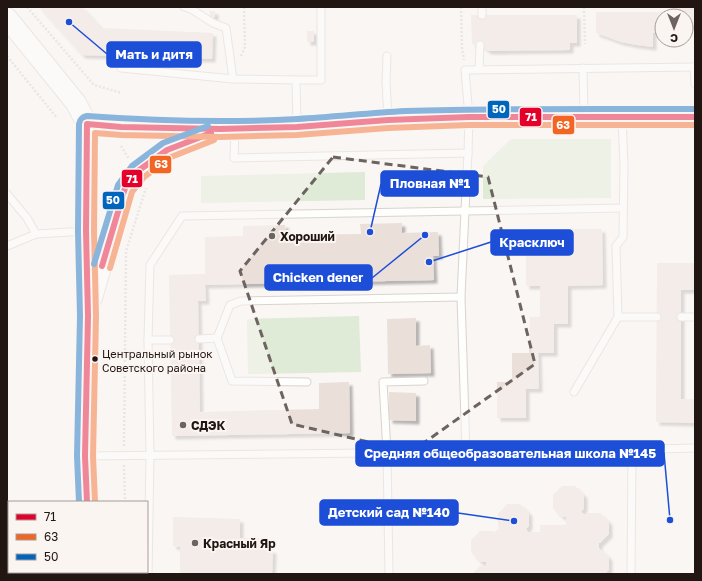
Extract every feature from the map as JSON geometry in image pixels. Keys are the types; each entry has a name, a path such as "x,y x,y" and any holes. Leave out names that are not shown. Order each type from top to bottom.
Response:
{"main road":[{"path":"7,18 76,103 87,124 121,127 227,129 297,127 388,120 469,117 695,117"}],"street":[{"path":"87,124 86,231 88,316 85,456 87,501"},
{"path":"88,316 125,188 138,171 167,150 227,129"}],"lane":[{"path":"184,7 191,9 213,23 226,28 233,79"},
{"path":"121,68 233,79 321,80 321,7"},
{"path":"482,7 482,15"},
{"path":"479,69 480,45"},
{"path":"387,56 386,81 388,120"},
{"path":"466,452 461,297 469,117 466,70 695,66 695,84"},
{"path":"583,68 584,117"},
{"path":"296,80 297,127"},
{"path":"574,392 618,317 616,246 623,237 624,165 622,117"},
{"path":"227,129 234,158 468,153"},
{"path":"7,194 27,218 36,234"},
{"path":"148,574 150,456 148,340 150,265 182,216 623,208"},
{"path":"7,246 36,234 86,231"},
{"path":"307,382 232,381 217,338 230,305 241,301 461,297"},
{"path":"618,317 657,317"},
{"path":"681,317 695,317"},
{"path":"198,339 217,338"},
{"path":"148,340 170,340"},
{"path":"388,574 387,452 383,382 424,381"},
{"path":"85,456 387,452 632,454 655,449 695,448"},
{"path":"631,574 632,454"}],"path":[{"path":"27,7 94,85 122,93"},
{"path":"233,79 244,47 244,7"},
{"path":"461,7 462,48 466,70"},
{"path":"584,7 585,44"},
{"path":"7,56 57,118"},
{"path":"120,146 129,159"},
{"path":"125,501 123,456 126,251 148,181"}],"highlighted area":[{"path":"333,157 488,177 535,364 411,452 292,424 240,271"}],"green space":[{"path":"511,139 611,139 611,198 483,199 483,166"},
{"path":"365,172 365,200 201,203 201,176"},
{"path":"359,316 361,372 248,374 247,319"}],"building":[{"path":"39,7 82,7 101,28 213,33 212,59 82,55"},
{"path":"695,7 695,25 694,8 676,8"},
{"path":"210,11 215,11 215,17 210,17"},
{"path":"596,12 654,12 653,47 621,42 596,33"},
{"path":"471,15 577,15 577,43 570,43 570,50 488,51 480,45 472,44"},
{"path":"307,31 314,31 314,42 307,42"},
{"path":"402,223 402,233 438,232 439,256 433,256 434,280 205,285 206,301 198,301 200,412 319,409 319,383 349,382 350,433 172,436 169,275 205,274 205,237 243,236 243,226 285,225 286,235 361,234 360,224"},
{"path":"526,229 602,229 603,285 568,286 568,324 554,324 554,353 538,353 539,389 526,389 526,418 497,418 497,382 512,382 512,353 529,353 530,317 540,317 540,286 526,286"},
{"path":"657,263 695,263 695,290 681,290 681,399 695,399 695,423 656,422"},
{"path":"416,318 416,346 430,345 431,373 388,374 387,319"},
{"path":"389,392 416,393 416,421 389,420"},
{"path":"562,486 575,486 584,495 584,508 581,512 585,515 587,513 600,513 609,522 609,534 599,543 599,548 609,557 609,570 604,574 472,574 480,566 486,566 486,562 480,562 471,552 471,540 480,531 495,532 499,528 498,514 507,504 520,504 529,513 529,526 526,529 528,532 540,532 540,525 566,525 566,517 562,517 553,508 553,495"},
{"path":"173,517 240,519 240,538 259,538 259,550 273,550 272,574 180,574 180,547 173,546"}],"transit line":[{"name":"50","path":"79,501 77,456 80,316 78,231 79,124 83,118 87,116 166,120 245,121 298,119 405,111 513,109 695,109"},
{"name":"71","path":"87,501 85,456 88,316 86,231 87,124 121,127 220,129 297,127 388,120 469,117 695,117"},
{"name":"63","path":"95,501 93,456 96,316 94,231 95,133 220,137 297,135 388,128 469,125 695,125"},
{"name":"50","path":"94,264 118,185 132,166 163,143 208,126"},
{"name":"71","path":"102,266 125,188 138,171 167,150 211,133"},
{"name":"63","path":"110,268 132,192 144,177 171,157 214,140"}],"place":[{"name":"Мать и дитя","path":"69,22"},
{"name":"Пловная №1","path":"370,232"},
{"name":"Chicken dener","path":"425,235"},
{"name":"Хороший","path":"272,236"},
{"name":"Красключ","path":"429,262"},
{"name":"Центральный рынок Советского района","path":"95,359"},
{"name":"СДЭК","path":"183,425"},
{"name":"Средняя общеобразовательная школа №145","path":"670,520"},
{"name":"Детский сад №140","path":"514,521"},
{"name":"Красный Яр","path":"195,543"}]}
